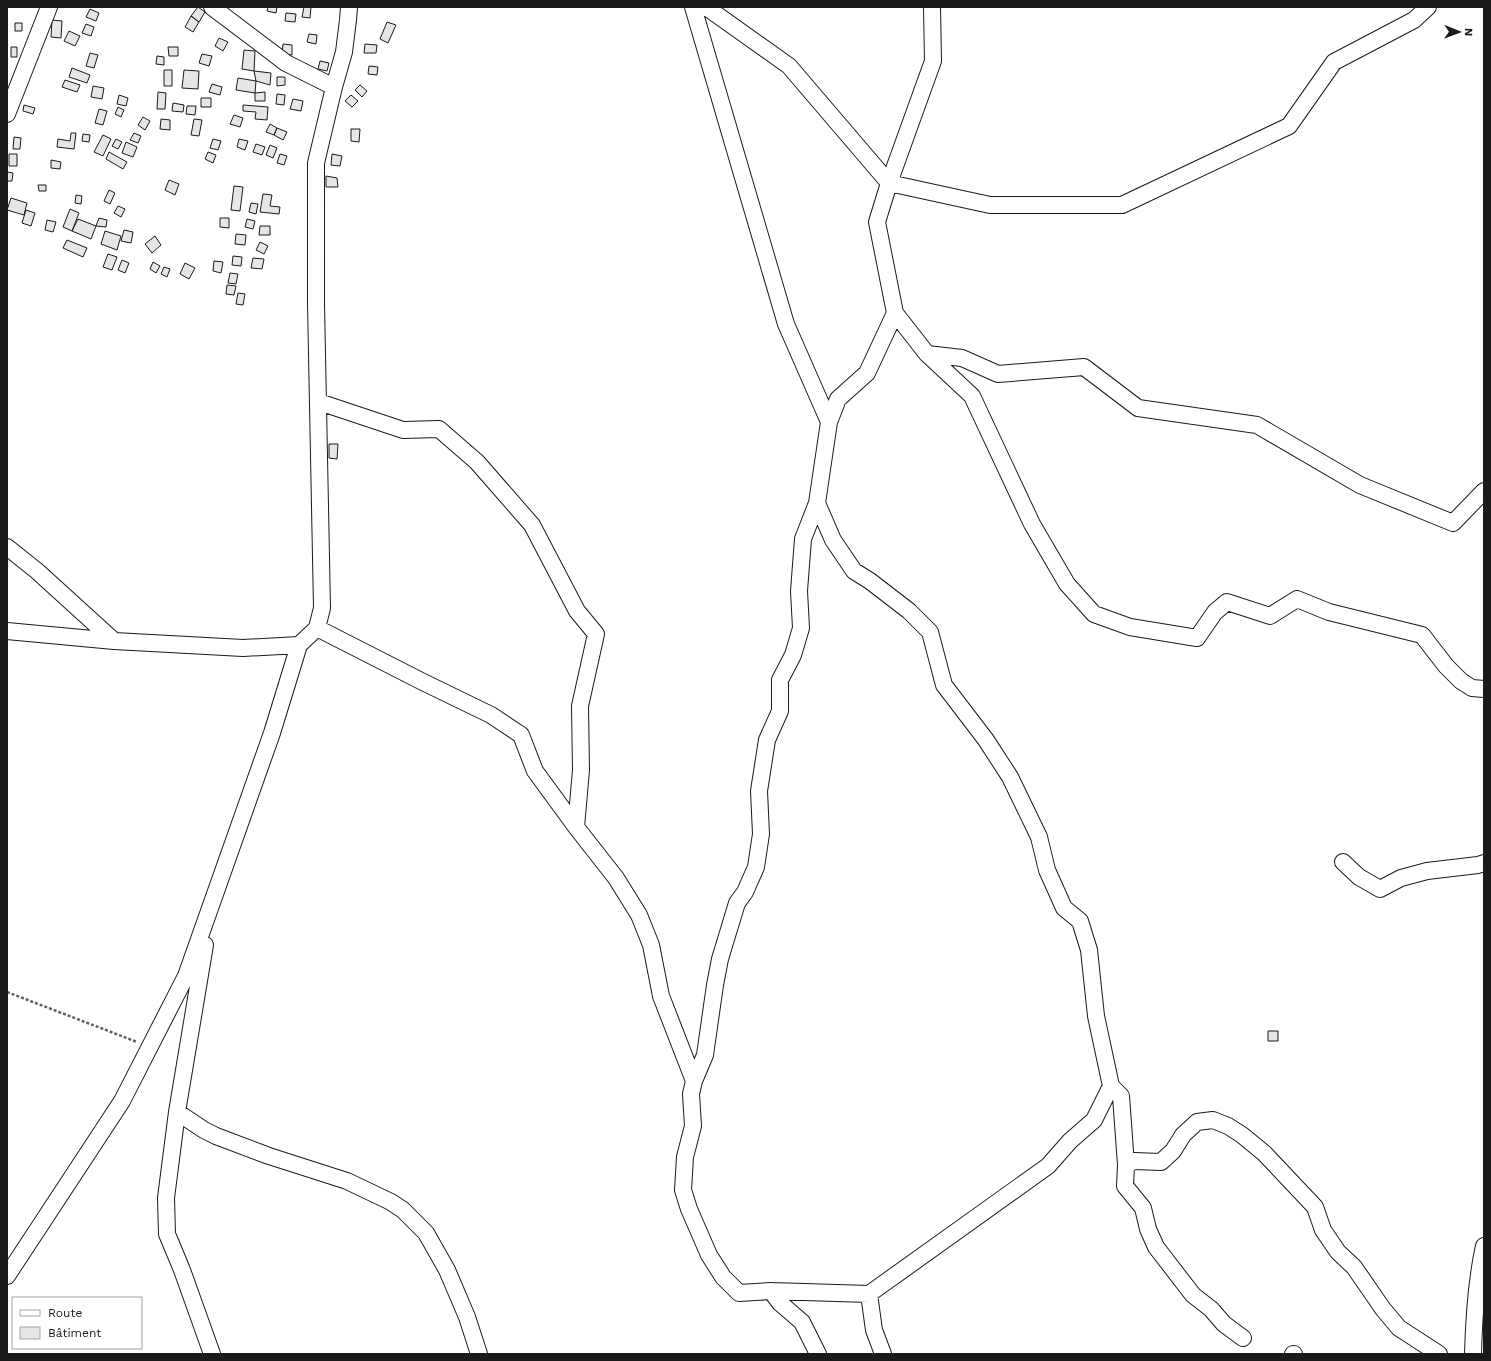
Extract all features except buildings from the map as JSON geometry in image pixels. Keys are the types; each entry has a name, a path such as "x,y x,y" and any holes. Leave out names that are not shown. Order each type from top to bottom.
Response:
{"street":[{"path":"7,114 49,7"},
{"path":"212,7 286,63 334,87"},
{"path":"7,1276 122,1101 186,976 272,733 299,645 317,628 322,608 316,303 316,162 344,52 349,7"},
{"path":"693,7 786,324 829,422"},
{"path":"706,7 789,66 889,183 990,205 1122,205 1289,126 1334,62 1414,20 1428,7"},
{"path":"932,7 933,61 876,222 895,313 927,354 972,396 1032,524 1067,584 1094,614 1130,627 1197,638 1215,612 1227,602 1270,616 1297,599 1329,612 1422,634 1446,666 1461,681 1472,688 1484,689"},
{"path":"895,313 867,372 838,399 829,422 817,503 803,538 799,591 801,628 793,656 780,680 780,711 767,740 759,792 761,834 756,867 745,892 737,903 720,959 705,1055 694,1081 691,1094 693,1126 685,1156 683,1190 689,1209 709,1255 722,1277 739,1293 770,1291 869,1294 1048,1166 1070,1141 1094,1120 1111,1086"},
{"path":"927,354 962,358 998,374 1084,367 1138,408 1257,425 1360,485 1453,523 1484,491"},
{"path":"319,402 403,430 439,429 477,462 532,525 576,611 596,634 580,706 581,770 576,827"},
{"path":"817,503 833,540 854,571 909,611 930,632 944,685 986,740 1010,777 1039,837 1047,870 1064,908 1080,921 1089,950 1096,1016 1111,1086 1121,1096 1126,1165 1125,1186 1143,1208 1148,1229 1156,1247 1193,1295 1211,1309 1224,1324 1243,1338"},
{"path":"7,547 114,641"},
{"path":"317,628 491,715 521,735 535,771 616,878 639,915 651,945 662,996 694,1081"},
{"path":"7,631 114,641 243,648 299,645"},
{"path":"1343,862 1359,877 1380,889 1402,878 1426,871 1478,865 1484,862"},
{"path":"211,905 177,1112 166,1198 167,1234 182,1270 212,1354"},
{"path":"177,1112 216,1136 269,1156 347,1181 391,1202 403,1210 426,1233 446,1270 467,1317 479,1354"},
{"path":"1126,1165 1134,1161 1161,1162 1173,1151 1184,1135 1197,1122 1212,1120 1228,1126 1264,1153 1315,1207 1323,1230 1338,1252 1354,1267 1383,1309 1399,1328 1439,1354"},
{"path":"1473,1354 1479,1330 1478,1273 1484,1246"},
{"path":"770,1291 780,1303 802,1322 818,1354"},
{"path":"869,1294 874,1330 883,1354"}],"path":[{"path":"7,992 150,1047"}]}
